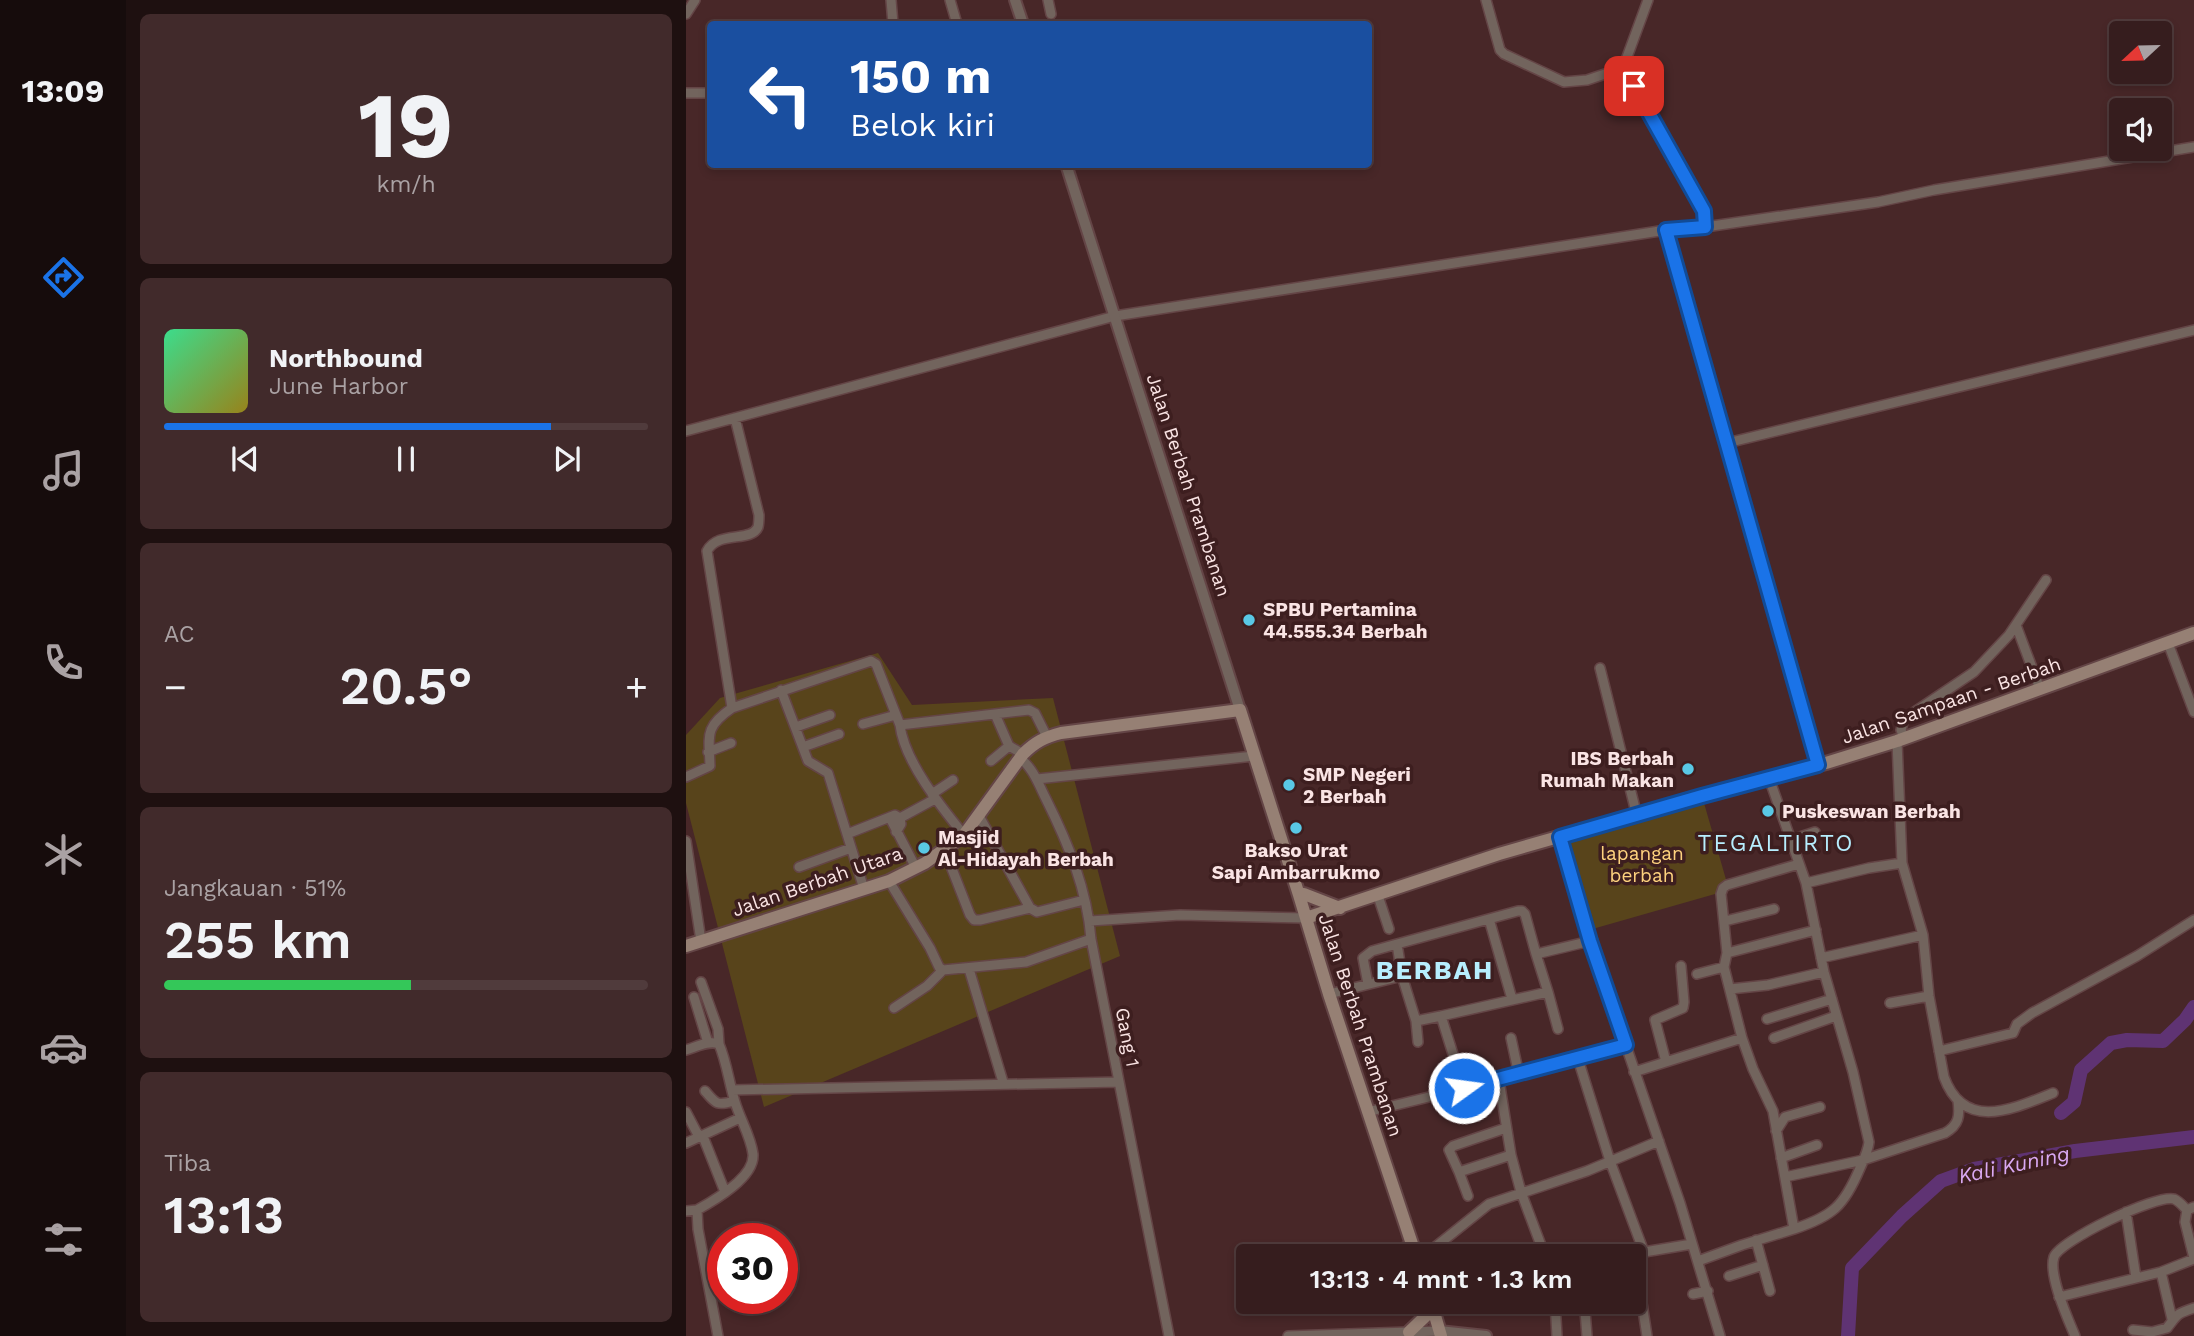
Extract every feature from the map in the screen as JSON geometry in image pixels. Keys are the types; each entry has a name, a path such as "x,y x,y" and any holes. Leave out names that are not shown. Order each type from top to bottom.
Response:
{"main road":[{"name":"Jalan Sampaan - Berbah","path":"1306,918 1463,866 1900,739 2194,634"},
{"name":"Jalan Berbah Utara","path":"686,946 889,881 916,868 964,835 1022,756 1032,745 1047,737 1240,710"},
{"name":"Jalan Berbah Prambanan","path":"1240,710 1367,1112 1412,1244"},
{"path":"1299,895 1304,894 1340,908"},
{"path":"1409,1332 1425,1314"},
{"path":"1434,1314 1440,1333"}],"street":[{"path":"686,14 695,0"},
{"path":"891,0 893,21"},
{"path":"950,0 956,21"},
{"path":"1015,0 1022,21"},
{"path":"1048,0 1051,13"},
{"path":"1486,0 1500,50 1548,76 1563,82 1573,82 1623,68"},
{"path":"1648,0 1623,68 1684,172 1704,211 1705,227"},
{"path":"686,93 707,93"},
{"path":"686,431 1115,316 1666,230 1705,227 1878,202 1934,190 2194,147"},
{"name":"Jalan Berbah Prambanan","path":"1067,168 1240,710"},
{"path":"1666,230 1818,765"},
{"path":"1727,443 2194,330"},
{"path":"732,708 707,551 711,543 752,534 758,527 759,515 735,418"},
{"path":"2046,580 2016,625 1969,677 1905,719 1900,739 1902,863 1923,935 1929,996 1944,1077 1952,1096 1971,1109 1993,1112 2053,1093"},
{"path":"2016,625 2040,689"},
{"path":"2168,643 2194,712"},
{"path":"686,777 710,766 707,741 718,717 732,708 874,662 900,725 906,747 933,796 964,835"},
{"path":"1600,668 1637,816"},
{"path":"781,690 812,764 828,773 864,889"},
{"path":"900,725 1032,711 1047,737"},
{"path":"995,714 1009,746 1022,756"},
{"path":"796,727 830,715"},
{"path":"863,724 896,715"},
{"path":"803,747 839,734"},
{"path":"708,752 731,743"},
{"path":"991,761 1009,746"},
{"name":"Gang 1","path":"1022,756 1037,779 1071,855 1090,920 1091,939 1169,1336"},
{"path":"1037,779 1254,756"},
{"path":"1698,1261 1815,1222 1838,1208 1853,1185 1868,1151 1865,1120 1824,972 1806,883 1769,778"},
{"path":"847,834 895,818 933,796 953,780"},
{"path":"979,816 1034,912 1084,900"},
{"path":"895,818 896,832 916,868"},
{"path":"1791,841 1815,832"},
{"path":"1560,837 1590,941 1659,1141 1720,1336"},
{"path":"686,841 701,941"},
{"path":"799,867 851,848"},
{"path":"945,850 974,920 1030,908"},
{"path":"1806,883 1902,863"},
{"path":"1794,1228 1769,1099 1753,1069 1742,1038 1724,967 1727,953 1721,894 1727,885 1799,864"},
{"path":"889,881 943,970"},
{"path":"1378,895 1390,929"},
{"path":"1725,920 1774,909"},
{"path":"1367,984 1363,958 1372,951 1514,911 1524,912 1558,1030"},
{"path":"1090,920 1180,915 1306,918"},
{"path":"1489,919 1512,999"},
{"path":"1939,1051 2013,1033 2017,1024 2032,1013 2137,956 2194,920"},
{"path":"1727,953 1816,930"},
{"path":"1821,958 1923,935"},
{"path":"894,1008 927,986 943,970 1026,962 1091,939"},
{"path":"1536,954 1590,941"},
{"path":"1397,944 1402,976 1416,1021 1418,1042"},
{"path":"1666,1062 1656,1020 1683,1008 1681,966"},
{"path":"1697,974 1724,967"},
{"path":"969,969 1003,1082"},
{"path":"1730,989 1768,985 1824,972"},
{"path":"1329,994 1402,976"},
{"path":"686,1211 698,1210 725,1192 743,1176 753,1159 734,1101 725,1058 719,1044 719,1034 701,982"},
{"path":"1416,1021 1548,992"},
{"path":"1890,1003 1929,996"},
{"path":"694,997 708,1043"},
{"path":"1767,1019 1832,999"},
{"path":"1441,1016 1464,1088"},
{"path":"1774,1038 1836,1016"},
{"path":"1511,1038 1519,1075"},
{"path":"1634,1072 1742,1038"},
{"path":"686,1050 708,1043 719,1044"},
{"path":"1367,1112 1519,1075 1626,1045"},
{"path":"1578,1059 1641,1244"},
{"path":"1499,1080 1511,1155 1521,1192 1540,1244"},
{"path":"732,1090 1119,1082"},
{"path":"705,1091 715,1102 722,1104 734,1101"},
{"path":"1785,1177 1864,1160 1952,1129 1957,1123 1958,1101"},
{"path":"1776,1131 1785,1117 1821,1107"},
{"path":"686,1112 699,1137 704,1139 725,1192"},
{"path":"686,1143 740,1118"},
{"path":"1468,1196 1450,1148 1506,1128"},
{"path":"1439,1244 1489,1204 1587,1171 1659,1141"},
{"path":"1781,1158 1817,1145"},
{"path":"1459,1172 1511,1155"},
{"path":"2059,1297 2161,1272 2194,1259 2185,1222 2190,1208 2171,1199 2144,1204 2060,1249 2054,1255 2059,1297 2075,1336"},
{"path":"698,1210 698,1229 718,1336"},
{"path":"2126,1212 2136,1278"},
{"path":"1756,1240 1770,1291"},
{"path":"1646,1252 1692,1244"},
{"path":"1729,1276 1763,1265"},
{"path":"2161,1272 2172,1319"},
{"path":"1693,1294 1708,1291"},
{"path":"2133,1330 2152,1332 2167,1328 2178,1314 2194,1308"},
{"path":"1556,1314 1557,1336"},
{"path":"1585,1314 1587,1336"},
{"path":"1644,1314 1647,1336"},
{"path":"1288,1336 1409,1332 1486,1336"}],"green space":[{"path":"878,653 912,705 1053,698 1120,956 764,1107 686,803 686,735 720,698"},
{"name":"lapangan berbah","path":"1702,796 1729,890 1582,932 1555,838"}],"waterway":[{"path":"2061,1113 2074,1102 2081,1070 2111,1043 2127,1040 2163,1041 2185,1020 2194,1007"},
{"name":"Kali Kuning","path":"1848,1336 1852,1268 1902,1216 1941,1181 1974,1169 2075,1151 2194,1137"}],"place":[{"name":"SPBU Pertamina 44.555.34 Berbah","path":"1249,620"},
{"name":"IBS Berbah Rumah Makan","path":"1688,769"},
{"name":"SMP Negeri 2 Berbah","path":"1289,785"},
{"name":"Puskeswan Berbah","path":"1768,811"},
{"name":"Bakso Urat Sapi Ambarrukmo","path":"1296,828"},
{"name":"Masjid Al-Hidayah Berbah","path":"924,848"}],"district":[{"name":"TEGALTIRTO","path":"1776,843"},
{"name":"BERBAH","path":"1435,970"}],"route":[{"path":"1464,1088 1626,1045 1590,941 1560,837 1818,765 1666,230 1705,227 1702,203 1634,86"}]}
